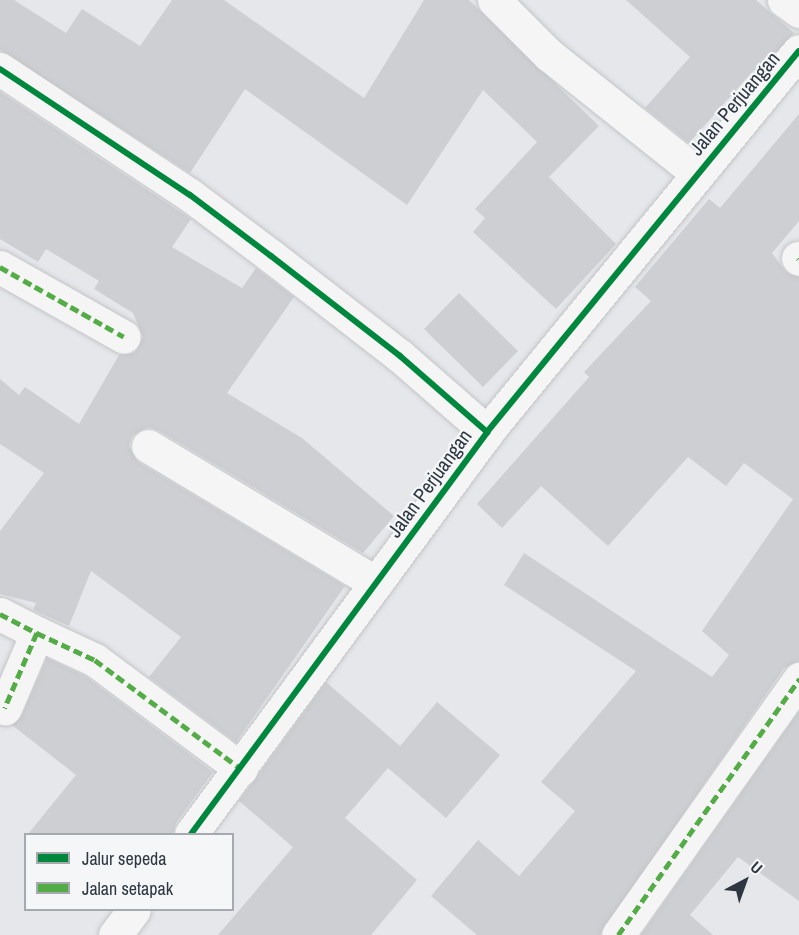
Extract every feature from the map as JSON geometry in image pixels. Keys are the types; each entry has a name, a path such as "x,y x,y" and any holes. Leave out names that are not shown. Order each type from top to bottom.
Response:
{"street":[{"path":"494,0 549,54 697,173"},
{"path":"784,0 799,11"},
{"name":"Jalan Perjuangan","path":"192,833 487,432 799,51"},
{"path":"0,69 190,195 400,356 487,432"},
{"path":"0,267 123,337"},
{"path":"148,446 376,582"},
{"path":"0,614 95,660 241,769"},
{"path":"5,708 37,633"},
{"path":"618,935 799,679"},
{"path":"115,935 133,911"}],"building":[{"path":"0,0 14,0 66,33 82,9 140,46 172,0 224,0 364,98 424,0 469,0 599,126 549,177 616,244 556,309 473,232 485,218 475,209 537,142 483,90 407,205 245,89 190,173 0,50"},
{"path":"626,0 756,0 794,33 757,73 754,70 689,143 645,108 690,57"},
{"path":"0,92 191,219 172,247 242,288 256,268 294,297 227,393 302,438 394,516 363,553 158,430 148,427 132,436 129,446 138,462 345,586 236,742 149,677 181,637 91,571 69,626 33,610 36,603 0,594 0,531 44,473 0,444 0,379 19,395 25,387 79,424 119,355 134,353 143,337 133,313 94,289 99,281 46,249 38,262 0,239"},
{"path":"799,114 799,221 772,253 786,272 799,277 799,661 784,668 600,935 477,935 431,896 478,840 519,876 575,811 541,782 636,671 504,585 524,553 712,677 729,655 702,631 793,499 744,463 726,486 688,457 608,546 541,486 502,528 477,504 589,377 584,372 651,301 635,287 709,199 720,208"},
{"path":"459,293 518,351 483,387 424,329"},
{"path":"47,658 85,676 213,772 176,823 173,833 29,833 76,775 12,725 22,715"},
{"path":"326,682 400,746 437,702 500,755 446,818 388,768 345,818 417,880 371,935 218,935 293,847 239,801"},
{"path":"799,711 799,901 738,857 690,915 713,935 641,935"}],"marked path":[{"path":"0,267 124,337"},
{"path":"0,614 37,633 5,708"},
{"path":"37,633 95,660 241,769"},
{"path":"618,935 799,679"}],"cycle path":[{"path":"192,833 487,432 799,51"},
{"path":"0,69 190,195 400,356 487,432"}]}
